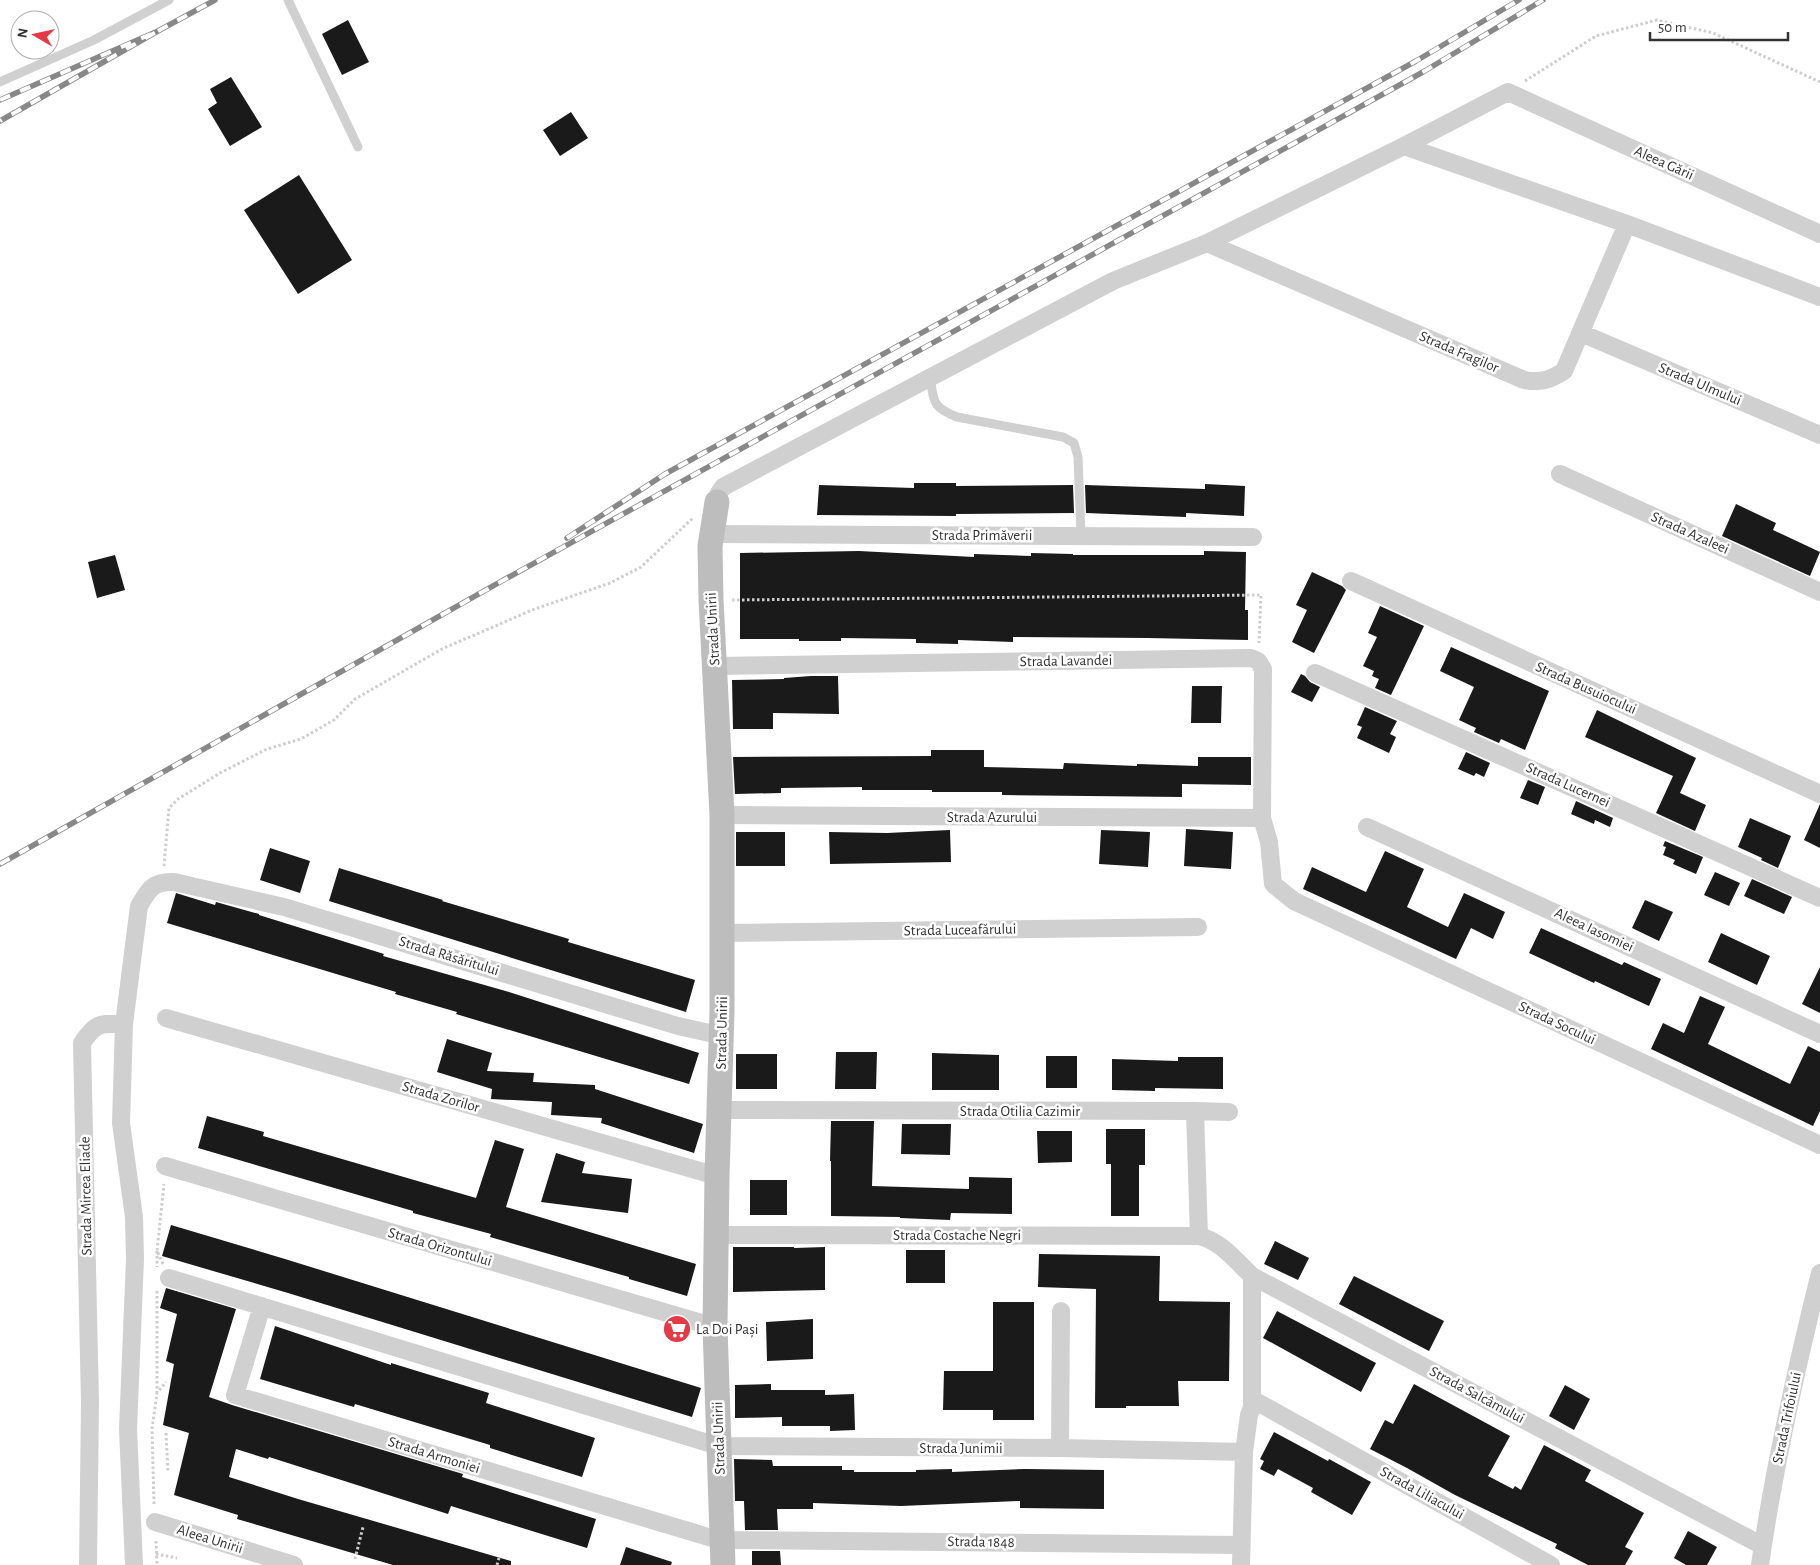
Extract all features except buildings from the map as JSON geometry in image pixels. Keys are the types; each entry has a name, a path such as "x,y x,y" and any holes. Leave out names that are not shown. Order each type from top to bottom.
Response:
{"street":[{"path":"718,498 724,487 1114,281 1207,243 1404,146 1508,92"},
{"name":"Aleea Gării","path":"1508,92 1820,234"},
{"path":"1404,146 1819,294"},
{"name":"Strada Fragilor","path":"1207,243 1524,380 1539,383 1553,378 1564,371 1627,224"},
{"name":"Strada Ulmului","path":"1581,333 1820,435"},
{"name":"Strada Azaleei","path":"1560,474 1820,592"},
{"name":"Strada Unirii","path":"718,498 712,534 711,600 722,815 722,1035 716,1176 715,1327 723,1565"},
{"name":"Strada Primăverii","path":"712,534 1253,537"},
{"name":"Strada Busuiocului","path":"1351,581 1820,794"},
{"name":"Strada Lavandei","path":"715,666 1251,658 1258,661"},
{"path":"1258,661 1264,669 1262,818"},
{"name":"Strada Lucernei","path":"1315,673 1820,898"},
{"name":"Strada Azurului","path":"722,815 1262,818"},
{"name":"Strada Socului","path":"1262,818 1269,842 1273,884 1294,901 1820,1145"},
{"name":"Aleea Iasomiei","path":"1367,827 1820,1034"},
{"path":"134,1565 128,1429 133,1317 134,1225 121,1123 124,1024 139,906 149,890 168,881"},
{"name":"Strada Răsăritului","path":"168,881 284,906 678,1026 722,1035"},
{"name":"Strada Luceafǎrului","path":"723,933 1198,927"},
{"name":"Strada Zorilor","path":"166,1018 716,1176"},
{"name":"Strada Mircea Eliade","path":"88,1565 90,1402 82,1043 90,1031 99,1024 124,1024"},
{"name":"Strada Otilia Cazimir","path":"720,1110 1229,1112"},
{"path":"1195,1111 1199,1236"},
{"name":"Strada Orizontului","path":"165,1166 715,1327"},
{"name":"Strada Costache Negri","path":"716,1235 1199,1236"},
{"name":"Strada Salcâmului","path":"1199,1236 1208,1238 1217,1244 1252,1276 1763,1546"},
{"name":"Strada Trifoiului","path":"1760,1565 1781,1442 1801,1348 1820,1273"},
{"path":"1241,1565 1240,1545 1244,1452 1249,1415 1252,1407 1252,1276"},
{"path":"161,1279 262,1306 718,1446"},
{"name":"Strada Armoniei","path":"262,1306 235,1395 715,1539 722,1536"},
{"path":"1060,1448 1061,1311"},
{"name":"Strada Liliacului","path":"1252,1407 1259,1403 1292,1420 1552,1565"},
{"name":"Strada Junimii","path":"718,1446 1060,1448 1244,1452"},
{"name":"Aleea Unirii","path":"155,1522 294,1565"},
{"name":"Strada 1848","path":"722,1536 730,1540 1240,1545"}],"lane":[{"path":"0,82 94,40 169,0"},
{"path":"288,0 358,148"},
{"path":"930,377 934,398 940,410 957,417 1064,437 1074,443 1078,457 1081,535"}],"path":[{"path":"1508,92 1596,36 1657,20 1713,33 1820,82"},
{"path":"168,881 169,808 178,799 267,749 301,739 334,720 355,699 442,650 532,610 610,583 641,567 718,498"},
{"path":"711,600 1261,595 1258,661"},
{"path":"157,1565 152,1429 157,1393 161,1279 157,1251 165,1166"},
{"path":"157,1251 161,1279"},
{"path":"157,1393 166,1382"},
{"path":"166,1433 168,1472"},
{"path":"355,1559 363,1527"},
{"path":"156,1554 177,1558"},
{"path":"497,1565 498,1558"}],"railway":[{"path":"158,31 215,0"},
{"path":"567,538 665,474 1416,61 1519,0"},
{"path":"0,864 509,577 1423,72 1543,0"},
{"path":"0,100 158,31 0,121"}],"place":[{"name":"La Doi Pași","path":"677,1329"}]}
